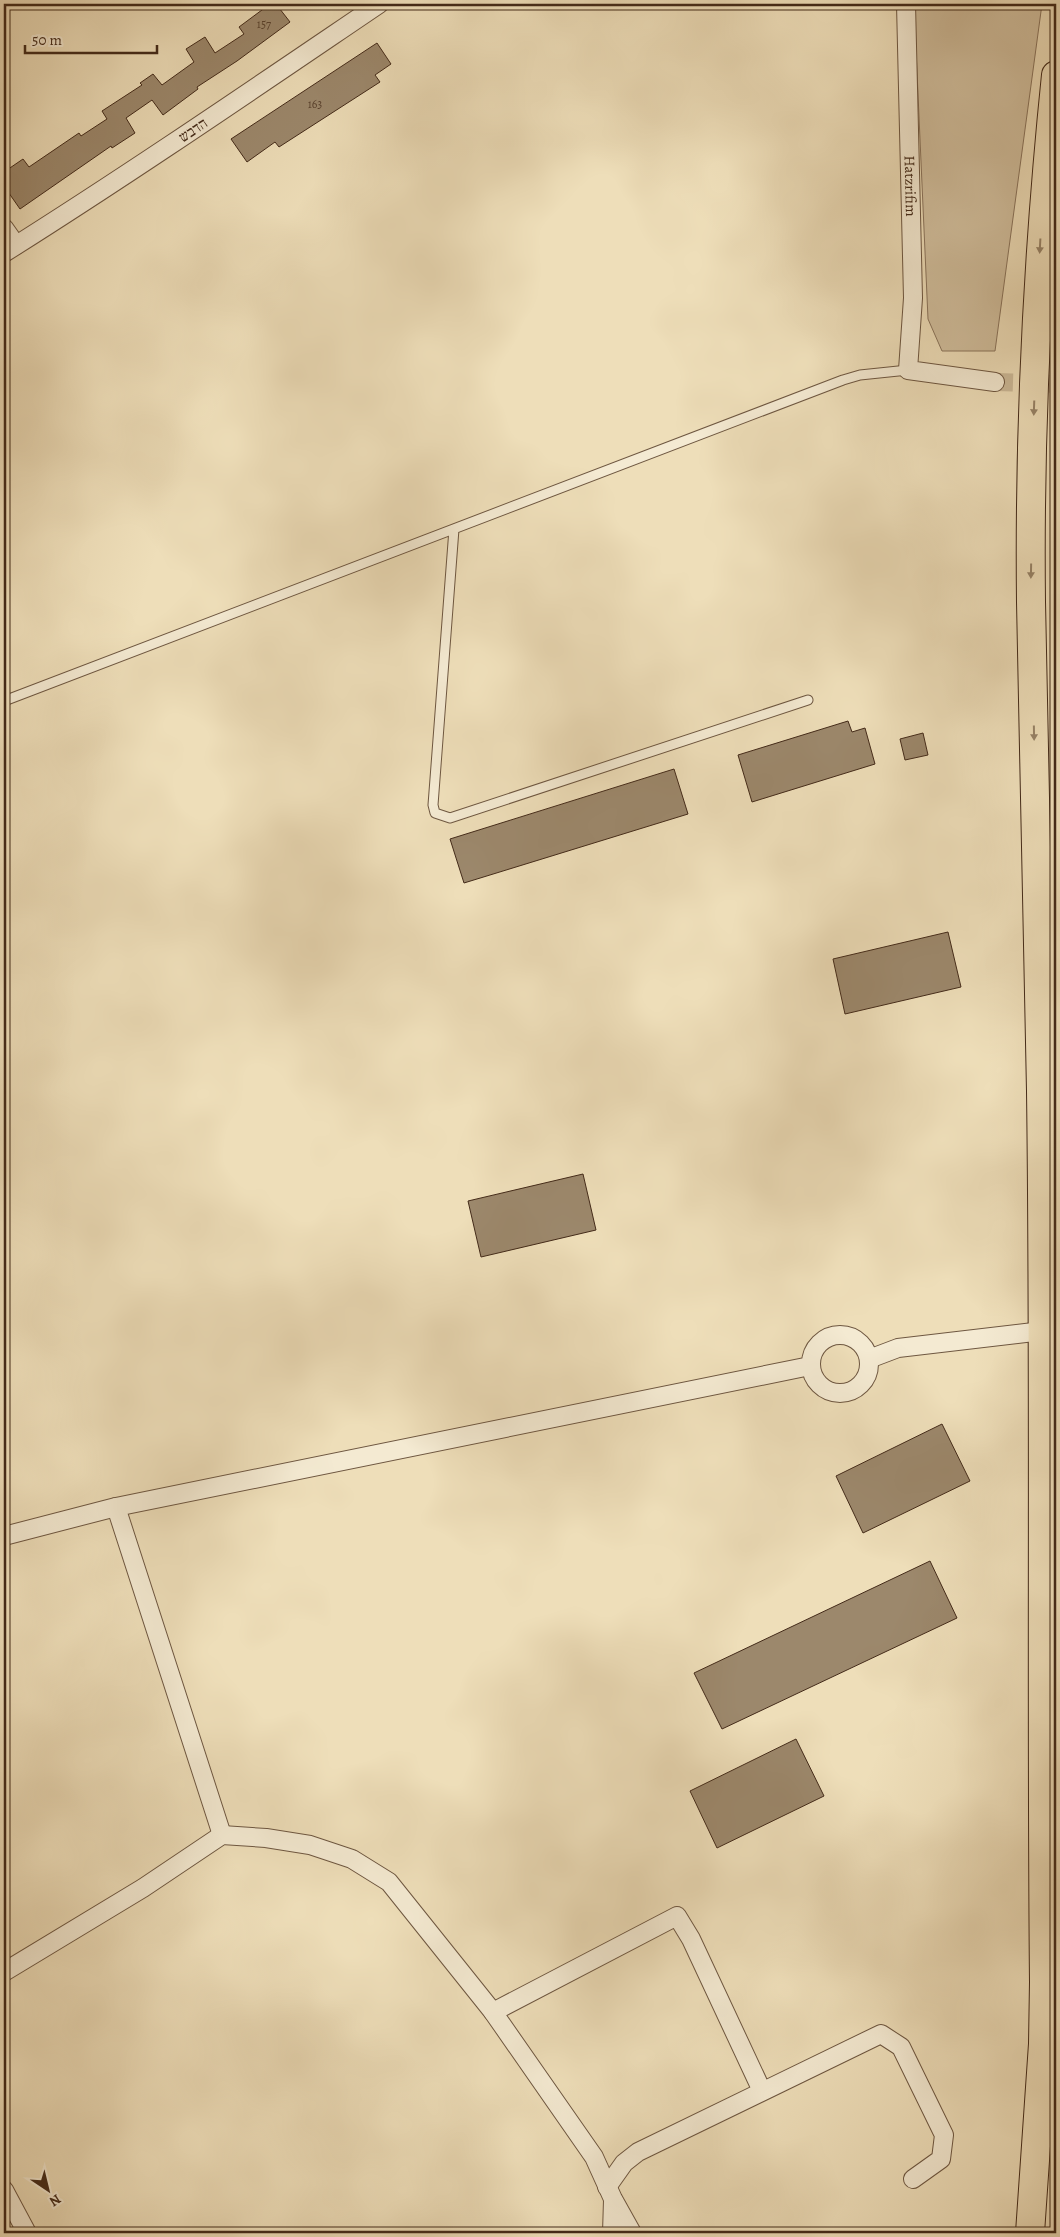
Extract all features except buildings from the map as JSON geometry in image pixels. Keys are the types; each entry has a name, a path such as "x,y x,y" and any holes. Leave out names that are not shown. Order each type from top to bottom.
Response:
{"highway":[{"path":"1030,2233 1044,2037 1041,1093 1031,598 1032,497 1039,264 1056,75"}],"street":[{"name":"הדבש","path":"10,249 204,122 379,4"},
{"name":"Hatzrifim","path":"906,4 913,298 908,370"},
{"path":"4,228 10,249"},
{"path":"908,370 995,382"},
{"path":"869,1359 898,1348 1042,1331"},
{"path":"842,1335 851,1337 859,1342 869,1359 869,1369 860,1386 843,1394 824,1390 812,1375 810,1366 816,1347 832,1336 842,1335"},
{"path":"4,1536 116,1507 810,1366"},
{"path":"116,1507 222,1835"},
{"path":"4,1972 143,1888 222,1835 266,1838 310,1845 352,1858 389,1882 493,2012 594,2157 610,2193 632,2233"},
{"path":"493,2012 677,1916 691,1939 762,2091"},
{"path":"612,2233 610,2193 624,2164 638,2152 881,2034 901,2047 944,2135 941,2159 913,2180"},
{"path":"4,2190 27,2233"}],"lane":[{"path":"4,702 843,380 860,374 908,370"},
{"path":"454,529 433,806 435,814 450,818 808,700"}],"shaded area":[{"path":"914,4 1042,4 995,351 942,351 928,319"}],"tunnel":[{"path":"995,382 1056,384"}]}
